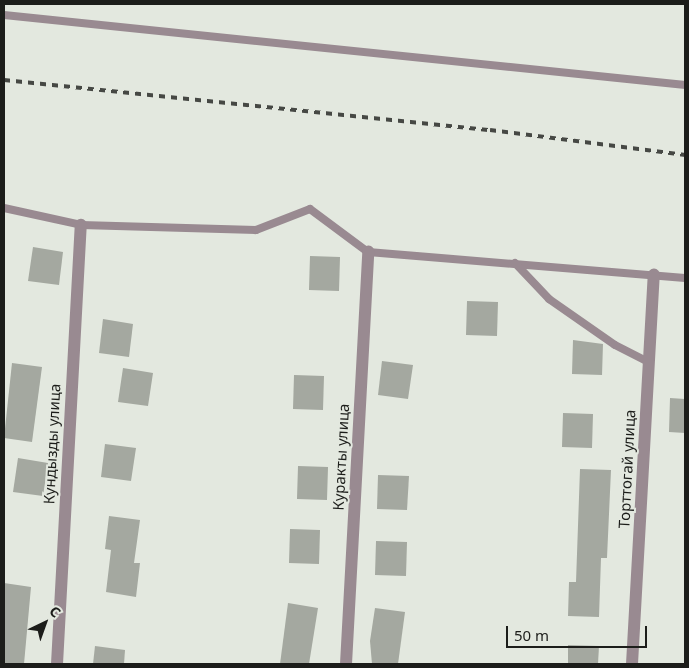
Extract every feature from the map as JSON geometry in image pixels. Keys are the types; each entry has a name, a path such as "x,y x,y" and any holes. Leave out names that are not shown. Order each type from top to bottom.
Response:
{"street":[{"name":"Кундызды улица","path":"57,664 80,225"},
{"name":"Куракты улица","path":"346,664 368,252"},
{"name":"Торттогай улица","path":"632,664 654,275"}],"lane":[{"path":"4,15 685,85"},
{"path":"4,208 80,225 256,230 310,209 368,252 685,278"},
{"path":"515,264 548,299 615,345 649,362"}],"building":[{"path":"33,247 63,252 59,285 28,281"},
{"path":"310,256 340,257 339,291 309,290"},
{"path":"467,301 498,302 497,336 466,335"},
{"path":"103,319 133,324 129,357 99,353"},
{"path":"573,340 603,344 602,375 572,374"},
{"path":"382,361 413,365 408,399 378,395"},
{"path":"12,363 42,367 32,442 4,438"},
{"path":"123,368 153,373 148,406 118,402"},
{"path":"294,375 324,376 323,410 293,409"},
{"path":"670,398 685,399 685,433 669,432"},
{"path":"563,413 593,414 592,448 562,447"},
{"path":"105,444 136,448 131,481 101,477"},
{"path":"18,458 48,463 43,496 13,492"},
{"path":"298,466 328,467 327,500 297,499"},
{"path":"580,469 611,470 607,558 601,558 599,617 568,616 569,582 576,582"},
{"path":"378,475 409,476 407,510 377,509"},
{"path":"109,516 140,520 134,563 140,563 136,597 106,592 111,550 105,549"},
{"path":"290,529 320,530 319,564 289,563"},
{"path":"376,541 407,542 406,576 375,575"},
{"path":"4,583 31,587 24,664 4,663"},
{"path":"288,603 318,608 309,664 280,664"},
{"path":"375,608 405,612 398,664 372,664 370,641"},
{"path":"568,645 599,646 598,664 568,664"},
{"path":"95,646 125,650 124,664 93,664"}],"railway":[{"path":"4,80 490,130 685,155"}]}
